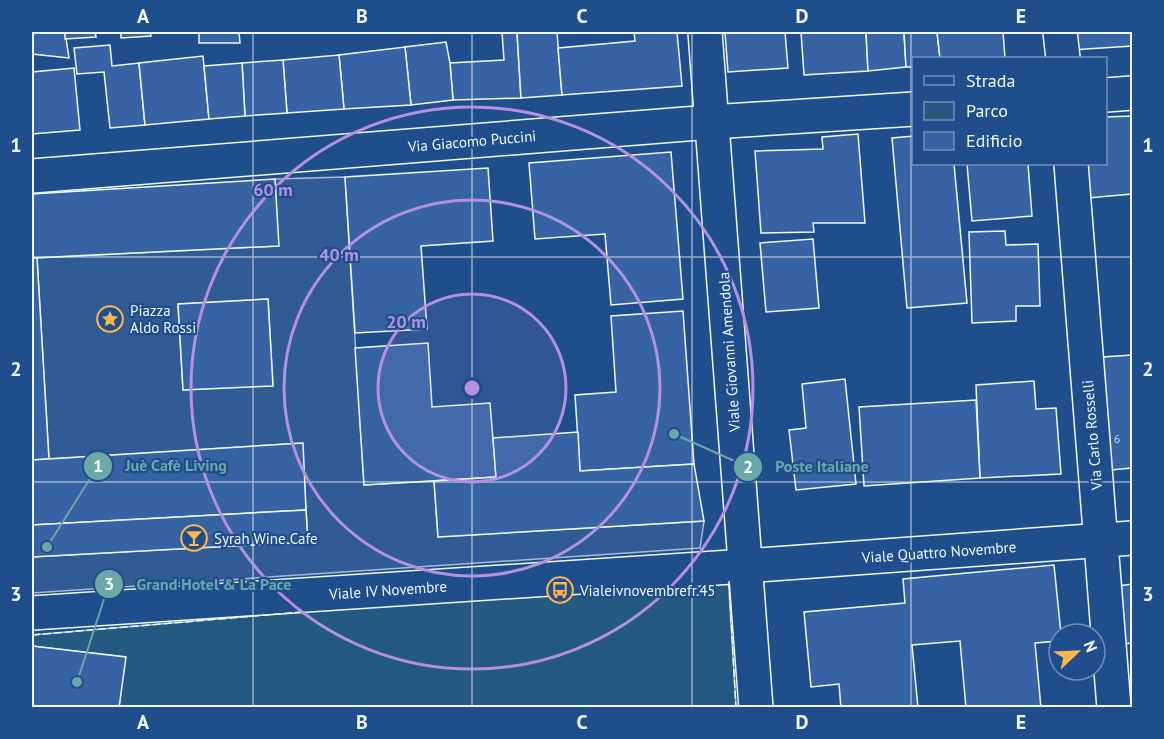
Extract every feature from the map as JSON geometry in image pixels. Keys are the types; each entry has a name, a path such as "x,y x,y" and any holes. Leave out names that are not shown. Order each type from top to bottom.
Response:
{"street":[{"name":"Viale Giovanni Amendola","path":"705,32 756,708"},
{"path":"1060,32 1063,57"},
{"path":"1107,95 1132,93"},
{"name":"Via Giacomo Puccini","path":"32,176 912,108"},
{"name":"Via Carlo Rosselli","path":"1071,165 1114,708"},
{"name":"Viale Quattro Novembre","path":"745,566 1132,538"},
{"name":"Viale IV Novembre","path":"32,613 745,566"}],"green space":[{"path":"728,575 736,707 119,707 125,657 32,646 32,635"}],"shaded area":[{"name":"Piazza Aldo Rossi","path":"345,177 364,485 434,481 438,537 704,521 700,548 32,593 32,557 308,542 302,443 49,459 37,258 278,246 275,179","holes":["268,299 273,385 183,390 178,304"]}],"building":[{"path":"32,32 65,32 69,58 32,54"},
{"path":"65,32 95,32 96,37 65,39"},
{"path":"121,32 150,32 151,36 121,38"},
{"path":"199,32 239,32 240,43 199,43"},
{"path":"502,32 517,32 521,98 453,100 450,63 504,60"},
{"path":"517,32 557,32 562,95 521,98"},
{"path":"634,32 677,32 682,86 562,95 558,48 635,41"},
{"path":"725,32 785,32 788,68 728,72"},
{"path":"801,32 866,32 868,71 804,75"},
{"path":"866,32 904,32 906,67 868,71"},
{"path":"904,32 937,32 940,57 912,57 912,67 906,67"},
{"path":"937,32 1003,32 1005,57 940,57"},
{"path":"1070,32 1132,32 1132,46 1071,50"},
{"path":"446,42 453,100 411,105 405,47"},
{"path":"110,45 112,66 139,63 145,125 110,128 104,72 77,74 74,48"},
{"path":"405,47 411,105 344,109 339,55"},
{"path":"339,55 344,109 287,113 283,60"},
{"path":"203,56 209,119 145,125 139,63"},
{"path":"283,60 287,113 245,116 242,63"},
{"path":"242,63 245,116 209,119 204,66"},
{"path":"74,68 80,130 32,134 32,72"},
{"path":"1132,116 1132,194 1088,198 1085,165 1107,165 1107,117"},
{"path":"858,134 865,223 813,223 814,232 761,233 755,151 823,149 822,137"},
{"path":"912,136 912,165 954,165 967,303 907,308 892,138"},
{"path":"671,152 683,299 611,305 605,234 535,239 529,163"},
{"path":"967,165 1028,165 1032,216 972,221"},
{"path":"488,168 493,241 421,246 427,329 355,333 345,177"},
{"path":"275,179 279,246 32,258 32,194"},
{"path":"1005,231 1006,245 1038,244 1040,306 1016,306 1016,321 972,323 969,232"},
{"path":"813,239 819,308 766,312 760,243"},
{"path":"32,258 37,258 49,459 32,460"},
{"path":"268,299 273,386 183,390 178,304"},
{"path":"683,311 694,464 580,471 575,395 616,392 611,316"},
{"path":"428,343 432,407 490,403 496,477 364,485 355,348"},
{"path":"1132,355 1132,468 1111,470 1103,357"},
{"path":"845,379 856,484 796,490 789,430 806,428 802,384"},
{"path":"1034,381 1036,409 1056,408 1061,474 980,478 976,385"},
{"path":"976,400 980,478 864,486 859,407"},
{"path":"578,432 580,471 694,464 704,521 438,537 434,481 496,477 493,438"},
{"path":"303,443 306,510 32,525 32,460"},
{"path":"306,510 308,542 32,557 32,525"},
{"path":"1054,565 1060,622 1047,622 1047,642 1035,643 1041,708 966,708 960,641 912,645 918,708 841,708 839,684 811,687 804,612 905,603 903,579"},
{"path":"1132,584 1132,643 1124,644 1118,586"},
{"path":"32,646 126,657 119,708 32,708"}],"fence":[{"path":"729,581 736,708"},
{"path":"32,635 301,612"}],"place":[{"name":"Piazza Aldo Rossi","path":"110,319"},
{"name":"Poste Italiane","path":"674,434"},
{"name":"Syrah Wine Cafe","path":"194,538"},
{"name":"Juè Cafè Living","path":"47,547"},
{"name":"Vialeivnovembrefr.45","path":"560,590"},
{"name":"Grand Hotel & La Pace","path":"77,682"}]}
